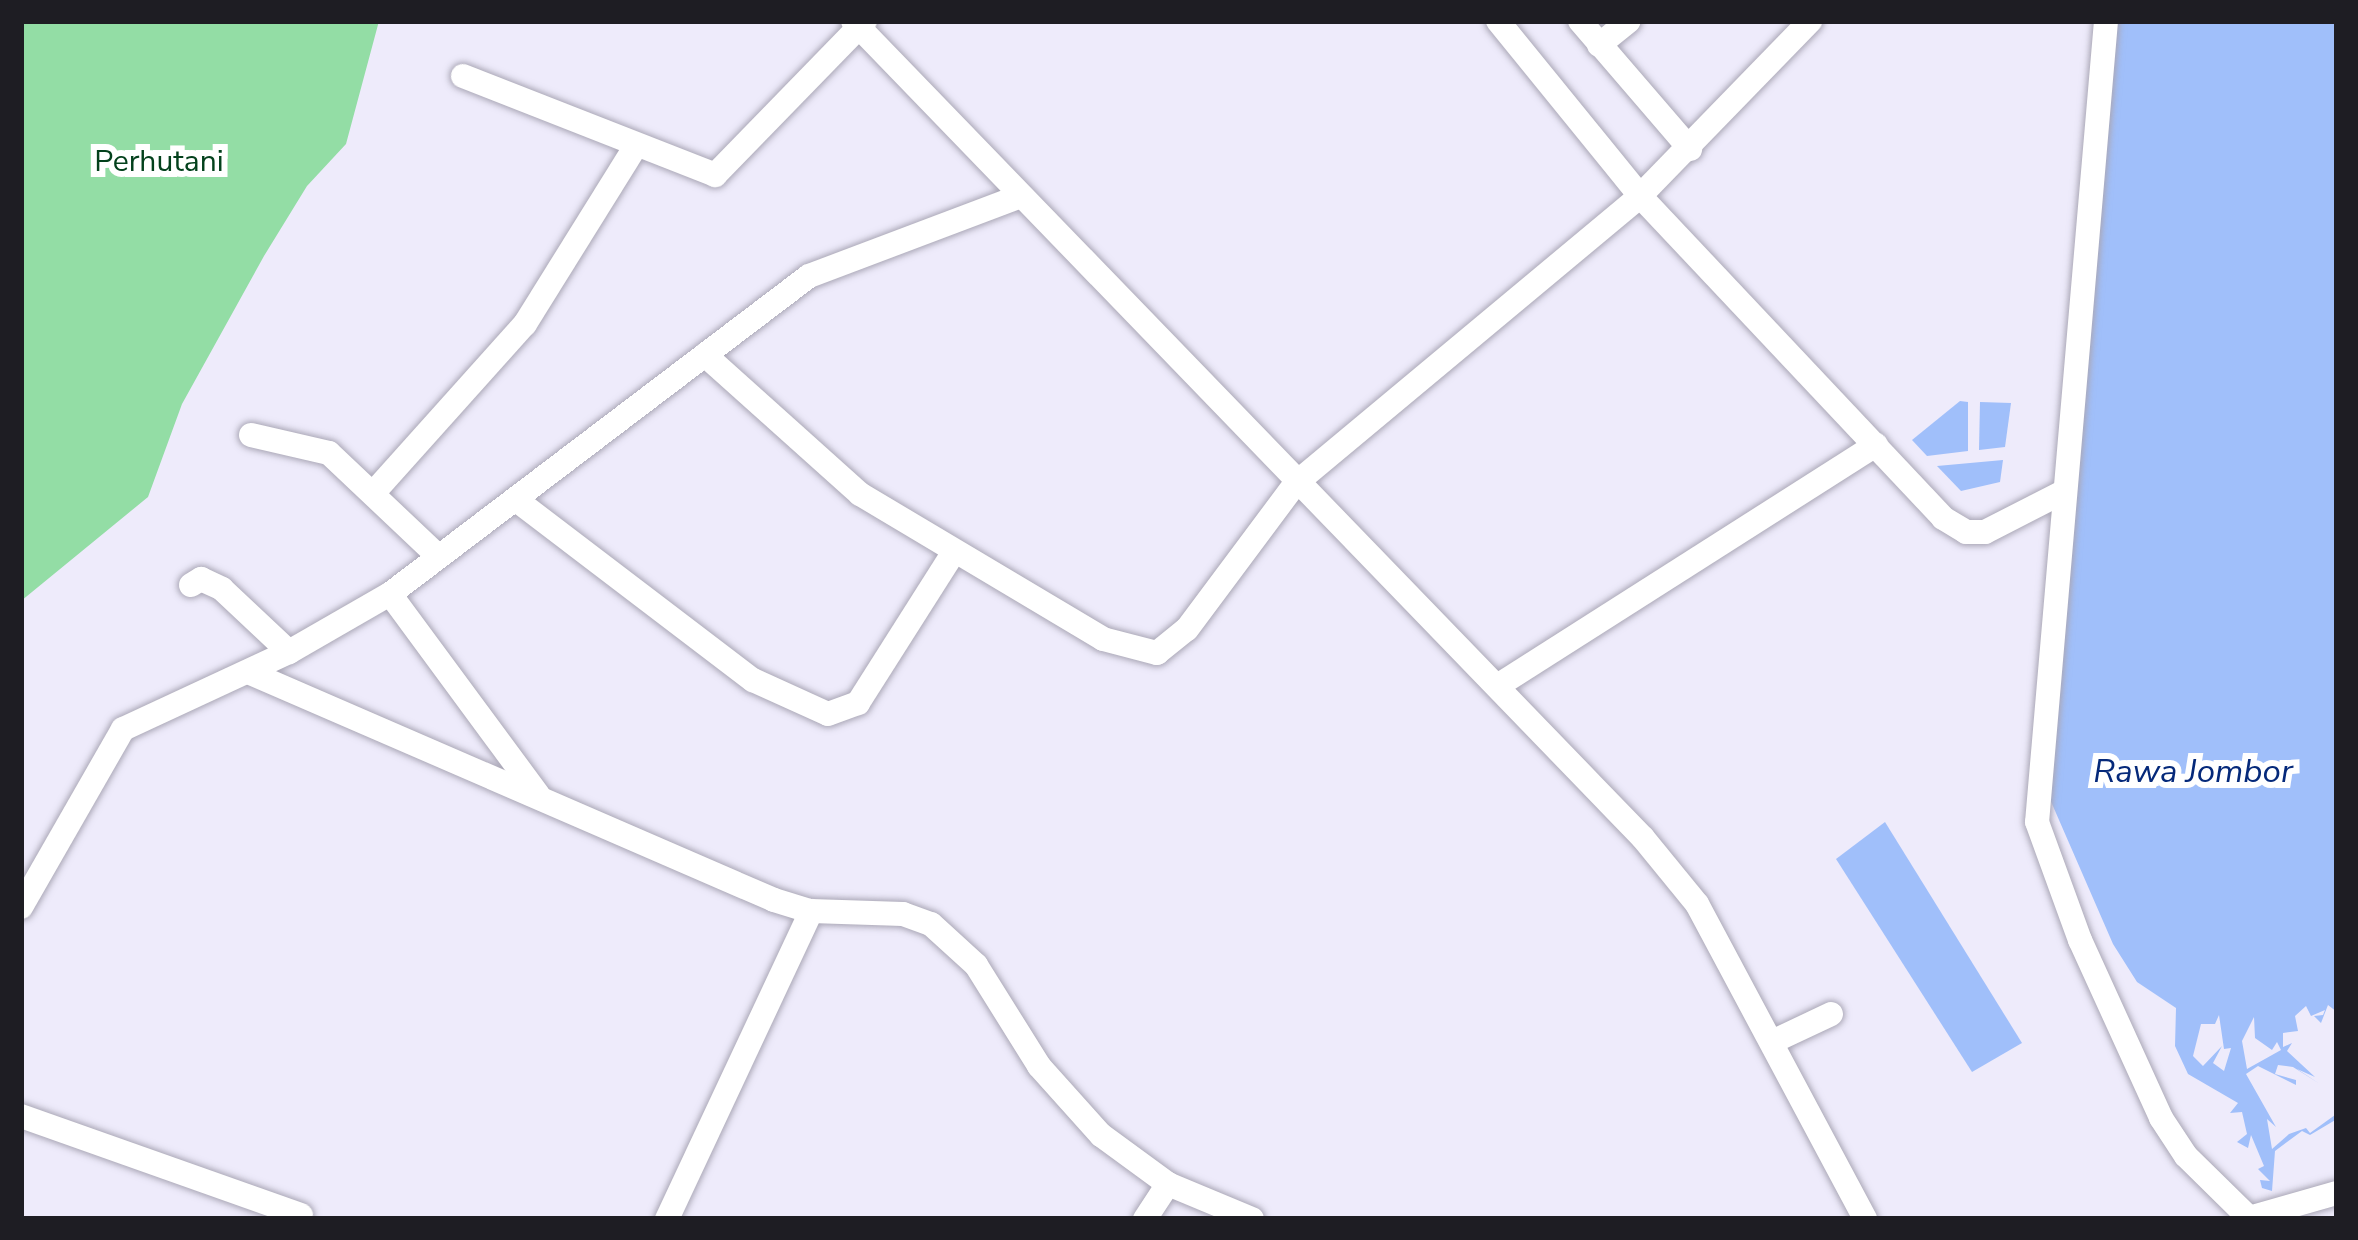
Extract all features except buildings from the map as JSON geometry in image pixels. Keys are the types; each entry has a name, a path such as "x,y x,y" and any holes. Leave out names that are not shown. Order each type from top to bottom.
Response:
{"street":[{"path":"1498,21 1640,196 1935,511 1966,532 1990,530 2063,492"},
{"path":"1580,21 1690,149"},
{"path":"1599,45 1629,21"},
{"path":"705,355 819,463 954,552 1102,639 1157,653 1178,640 1296,483 1640,196 1810,21"},
{"path":"2106,21 2037,770 2040,833 2161,1118 2186,1156 2249,1218 2337,1193"},
{"path":"463,76 634,149 703,174 724,172 859,23 1018,196 1499,685 1696,904 1774,1041 1864,1219"},
{"path":"375,491 525,324 634,149"},
{"path":"21,907 113,738 289,652 390,594 519,502 705,355 829,265 1018,196"},
{"path":"251,435 329,453 375,491 439,556"},
{"path":"1499,685 1876,445"},
{"path":"519,502 753,680 836,715 858,703 954,552"},
{"path":"191,585 201,579 222,589 289,652"},
{"path":"390,594 540,798"},
{"path":"248,672 811,911 903,914 945,934 976,965 1067,1101 1168,1184 1252,1219"},
{"path":"668,1219 811,911"},
{"path":"1774,1041 1831,1014"},
{"path":"21,1116 301,1215"},
{"path":"1144,1219 1168,1184"}],"green space":[{"name":"Perhutani","path":"21,21 379,21 346,144 307,186 264,256 182,404 148,497 21,601"}],"water":[{"name":"Rawa Jombor","path":"2116,21 2337,21 2337,1012 2328,1005 2321,1023 2314,1016 2325,1010 2311,1016 2306,1006 2295,1016 2298,1031 2283,1033 2283,1047 2292,1043 2287,1051 2315,1077 2297,1069 2320,1084 2293,1067 2278,1065 2275,1074 2296,1080 2296,1085 2258,1066 2246,1074 2276,1127 2267,1119 2272,1149 2289,1134 2306,1128 2310,1133 2335,1115 2337,1119 2310,1135 2302,1131 2275,1151 2272,1191 2262,1188 2260,1180 2270,1181 2258,1169 2264,1166 2251,1135 2248,1148 2237,1142 2247,1134 2242,1112 2230,1113 2238,1103 2188,1074 2175,1046 2176,1008 2137,982 2113,944 2049,797","holes":["2219,1015 2224,1049 2231,1048 2224,1071 2213,1063 2222,1046 2203,1066 2193,1056 2201,1024 2215,1024","2254,1017 2255,1038 2272,1050 2277,1042 2281,1050 2247,1069 2242,1041"]},
{"path":"1960,401 1968,402 1968,451 1927,456 1912,440"},
{"path":"1980,402 2011,403 2005,447 1979,450"},
{"path":"2003,460 2000,482 1961,491 1937,466"},
{"path":"1885,822 2022,1043 1972,1072 1836,859"}]}
